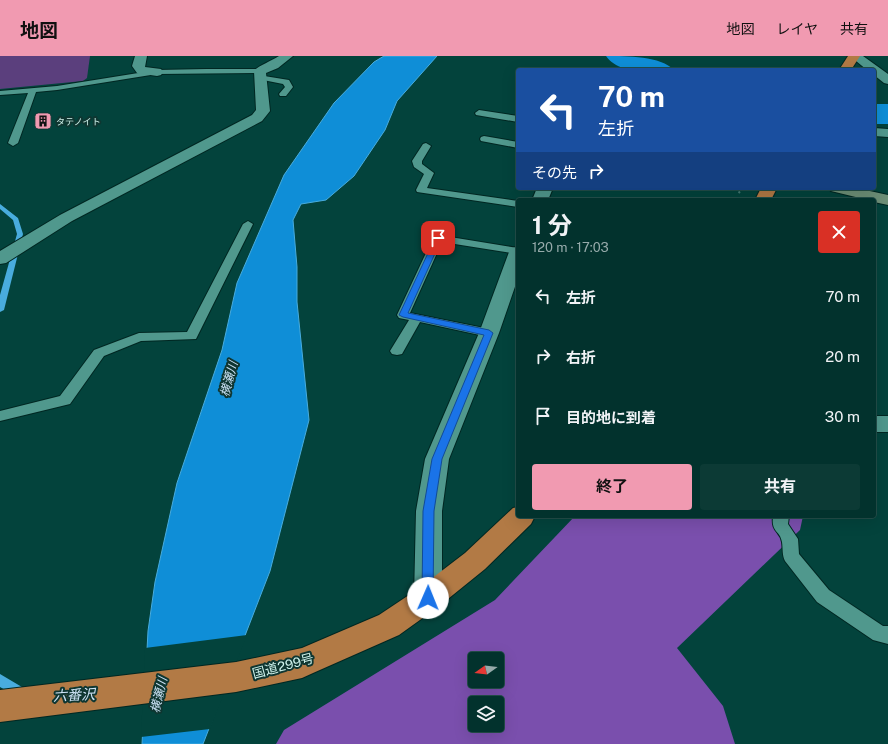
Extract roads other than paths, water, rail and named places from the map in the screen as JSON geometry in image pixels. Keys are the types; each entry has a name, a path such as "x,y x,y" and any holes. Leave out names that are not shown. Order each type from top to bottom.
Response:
{"highway":[{"path":"846,68 855,56"},
{"name":"国道299号","path":"0,706 236,677 302,663 346,645 389,624 428,598 475,561 520,518"}],"street":[{"path":"141,56 138,66 141,70 157,72"},
{"path":"0,259 66,218 257,118 263,111 261,74 287,56"},
{"path":"855,56 872,68"},
{"path":"876,71 888,80"},
{"path":"876,81 888,80"},
{"path":"876,132 888,133"},
{"path":"845,190 888,200"},
{"path":"428,598 429,511 437,459 489,333 516,257"},
{"path":"876,424 888,424"}],"lane":[{"path":"0,93 58,88 157,72 206,70 261,74 286,82 288,87 283,94"},
{"path":"13,143 33,90"},
{"path":"479,113 516,119"},
{"path":"484,139 516,145"},
{"path":"426,146 417,161 417,165 429,173 421,190 516,204"},
{"path":"419,200 425,191"},
{"path":"0,416 65,400 99,353 139,337 190,336 248,224"},
{"path":"489,333 403,315 438,238 516,251"},
{"path":"397,351 416,318"},
{"path":"781,518 780,525 790,539 791,556 823,596 880,634 888,635"}],"water":[{"name":"横瀬川","path":"384,56 437,56 397,101 385,130 354,176 326,200 301,204 293,220 297,267 297,302 309,420 270,571 203,744 142,744 148,631 155,582 177,483 222,350 237,283 284,175 334,103 374,62"}],"waterway":[{"path":"621,56 654,68"},
{"path":"876,114 888,114"},
{"name":"六番沢","path":"0,206 16,219 20,234 0,310"},
{"name":"六番沢","path":"0,680 23,694"}],"place":[{"name":"タテノイト","path":"43,121"}]}
